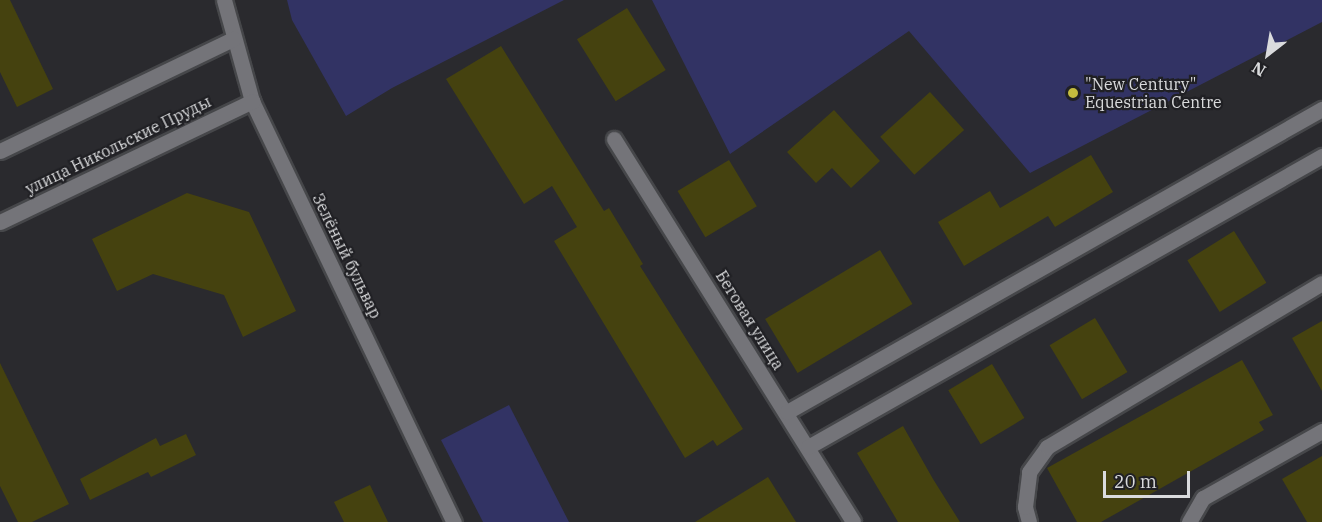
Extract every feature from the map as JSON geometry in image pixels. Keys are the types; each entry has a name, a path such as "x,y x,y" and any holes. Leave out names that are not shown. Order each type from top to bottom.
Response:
{"street":[{"name":"Зелёный бульвар","path":"224,0 252,101 454,522"},
{"path":"0,151 233,39"},
{"name":"улица Никольские Пруды","path":"0,222 252,101"},
{"path":"787,412 1322,109"},
{"name":"Беговая улица","path":"614,139 787,412 853,522"},
{"path":"808,447 1322,156"},
{"path":"1029,522 1024,507 1029,472 1047,447 1322,283"},
{"path":"1189,522 1203,498 1322,431"}],"shaded area":[{"path":"287,0 564,0 392,88 346,116 292,20"},
{"name":"\"New Century\" Equestrian Centre","path":"652,0 1322,0 1322,22 1030,173 909,31 730,154"},
{"path":"509,405 569,522 483,522 441,440"}],"building":[{"path":"0,0 10,0 53,89 17,107 0,72"},
{"path":"627,8 666,70 616,101 577,39"},
{"path":"501,46 604,211 609,208 643,264 640,266 743,429 717,446 713,440 685,458 554,241 577,227 552,186 524,204 446,79"},
{"path":"930,92 964,130 914,175 880,137"},
{"path":"834,110 880,161 851,188 832,168 816,183 787,152"},
{"path":"1091,155 1113,192 1055,227 1048,216 964,266 938,222 990,191 1000,208"},
{"path":"729,160 757,206 705,237 678,191"},
{"path":"187,193 249,212 296,311 243,337 224,295 153,274 117,291 92,239"},
{"path":"1234,231 1266,283 1220,312 1187,260"},
{"path":"880,250 912,304 798,373 765,319"},
{"path":"1095,318 1127,372 1082,399 1050,345"},
{"path":"1322,321 1322,391 1292,338"},
{"path":"1242,360 1273,415 1259,422 1264,430 1101,522 1077,522 1047,468"},
{"path":"0,363 69,504 32,522 18,522 0,486"},
{"path":"992,364 1024,418 981,444 948,390"},
{"path":"903,426 960,522 898,522 857,453"},
{"path":"186,434 196,455 151,477 148,472 90,500 80,479 156,438 160,446"},
{"path":"1322,456 1322,522 1307,522 1282,479"},
{"path":"768,477 796,522 695,522"},
{"path":"370,485 388,522 344,522 334,502"}],"place":[{"name":"\"New Century\" Equestrian Centre","path":"1073,93"}]}
